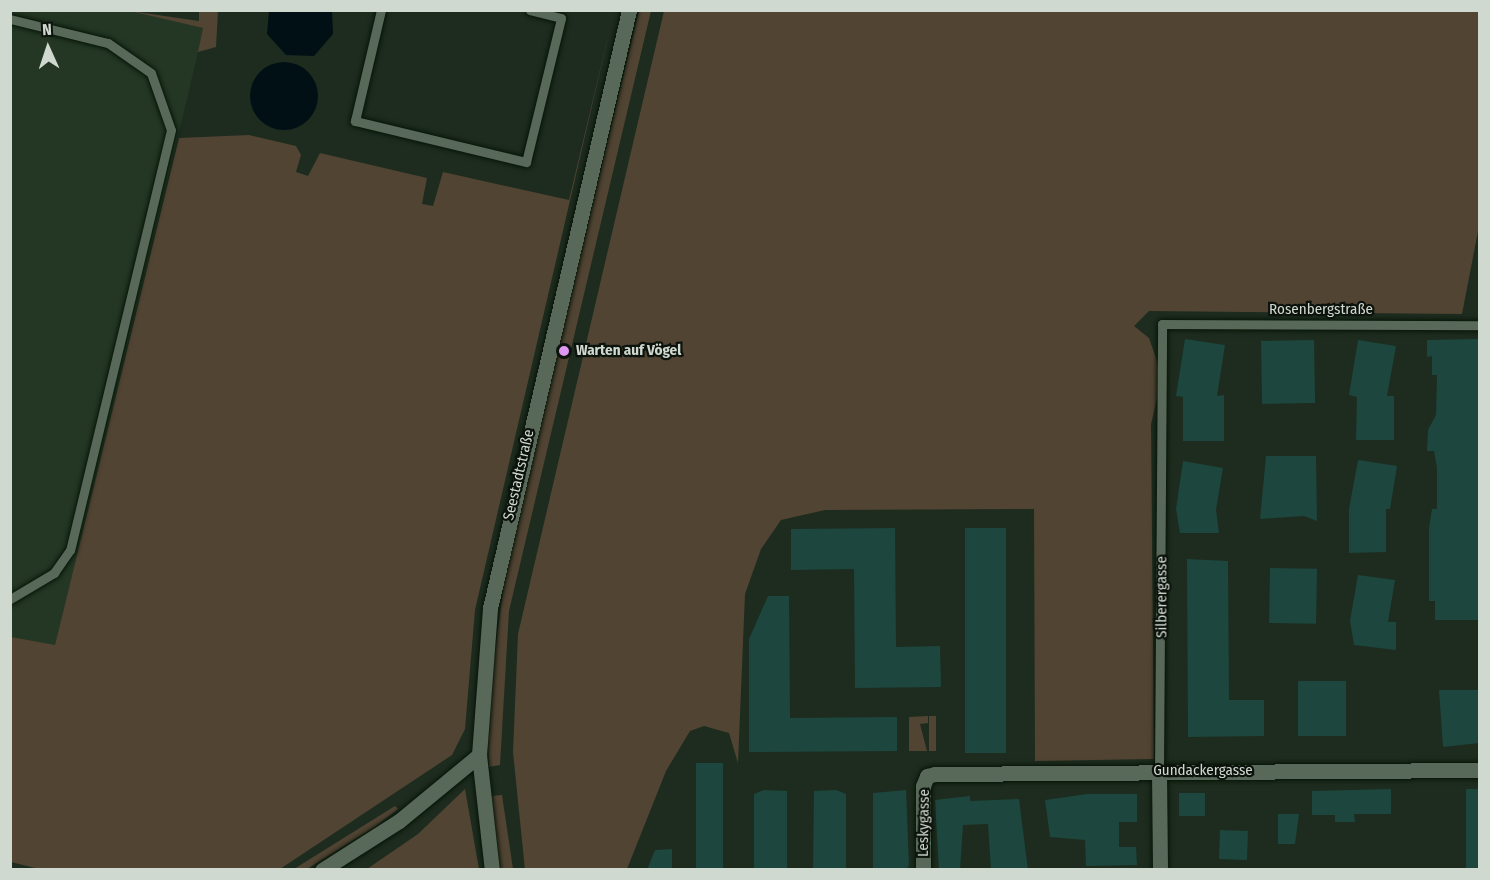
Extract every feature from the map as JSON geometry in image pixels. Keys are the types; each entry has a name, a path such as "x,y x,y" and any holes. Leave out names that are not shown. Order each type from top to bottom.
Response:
{"street":[{"name":"Seestadtstraße","path":"492,870 479,755 481,679 496,575 629,10"},
{"path":"322,870 399,821 479,755"},
{"name":"Gundackergasse","path":"927,776 1479,770"},
{"name":"Silberergasse","path":"1159,772 1160,870"},
{"name":"Leskygasse","path":"923,870 927,776"}],"lane":[{"path":"381,10 354,121 526,162 561,18 530,10"},
{"path":"10,19 108,43 151,73 171,130 70,550 54,573 10,599"},
{"name":"Rosenbergstraße","path":"1162,324 1479,325"},
{"name":"Silberergasse","path":"1159,772 1162,324"}],"shaded area":[{"path":"332,10 333,34 314,56 286,55 267,34 269,11"},
{"path":"10,11 130,11 204,28 55,646 11,637"},
{"path":"130,11 199,21 199,11 218,11 216,47 198,52 203,28"},
{"path":"614,11 475,610 465,729 452,755 280,869 43,870 11,862 11,637 55,645 179,138 249,135 296,146 301,155 296,172 308,176 320,153 427,178 422,204 433,206 443,172 569,200"},
{"path":"639,11 651,11 509,611 500,765 489,767 487,715 507,560"},
{"path":"664,11 1479,11 1479,226 1462,314 1149,311 1134,326 1149,338 1158,364 1158,394 1151,424 1154,759 1035,761 1034,509 825,510 781,520 761,549 745,594 738,763 729,733 704,726 690,731 666,771 627,869 525,870 513,752 518,634"},
{"path":"277,62 291,62 303,67 313,77 318,96 313,115 303,125 291,130 277,130 265,125 255,115 250,103 250,89 255,77 265,67"},
{"path":"928,716 928,723 920,724 927,751 909,751 909,717"},
{"path":"929,716 936,716 936,751 929,751"},
{"path":"465,789 479,869 367,869 418,834"},
{"path":"502,795 513,869 500,869 491,796"},
{"path":"395,806 398,809 376,826 307,869 294,869"}],"building":[{"path":"1185,339 1225,345 1217,396 1224,395 1224,441 1183,441 1183,397 1176,396"},
{"path":"1479,339 1479,620 1435,620 1435,601 1429,601 1429,528 1432,509 1437,509 1437,468 1434,451 1427,451 1428,430 1436,415 1437,375 1432,375 1432,356 1427,357 1427,340"},
{"path":"1314,340 1315,403 1262,404 1261,341"},
{"path":"1358,340 1396,346 1387,396 1394,396 1394,440 1356,440 1357,397 1349,395"},
{"path":"1266,456 1316,456 1317,521 1304,516 1260,519"},
{"path":"1358,460 1397,466 1390,509 1386,509 1386,552 1349,553 1349,509"},
{"path":"1183,461 1223,468 1216,510 1219,533 1180,533 1176,509"},
{"path":"895,528 896,647 940,646 941,687 855,688 854,569 791,570 791,529"},
{"path":"965,528 1006,528 1006,753 965,753"},
{"path":"1187,559 1228,561 1229,700 1264,700 1264,736 1188,737"},
{"path":"1270,568 1317,569 1316,624 1269,623"},
{"path":"1358,575 1395,580 1388,622 1396,622 1396,650 1354,645 1350,621"},
{"path":"768,596 789,596 790,718 897,717 897,751 749,752 749,639"},
{"path":"1298,681 1346,681 1346,736 1298,736"},
{"path":"1439,690 1479,690 1479,743 1443,747"},
{"path":"696,763 723,763 723,870 696,870"},
{"path":"1391,789 1391,814 1354,814 1355,822 1335,822 1335,815 1312,815 1312,791"},
{"path":"1466,789 1479,789 1479,870 1466,870"},
{"path":"764,790 787,791 787,870 754,870 754,794"},
{"path":"836,790 846,794 846,870 813,870 814,791"},
{"path":"906,790 909,865 906,870 873,870 873,793"},
{"path":"1179,793 1205,793 1205,816 1179,816"},
{"path":"1087,794 1137,794 1137,822 1119,822 1119,847 1136,847 1137,865 1086,866 1085,840 1050,837 1045,800"},
{"path":"970,796 970,801 1019,799 1028,870 991,870 988,824 963,825 960,870 939,870 935,800"},
{"path":"1278,814 1299,814 1295,844 1278,844"},
{"path":"1220,830 1248,831 1247,860 1219,859"},
{"path":"672,849 672,870 647,870 655,850"}],"place":[{"name":"Warten auf Vögel","path":"564,351"}]}
